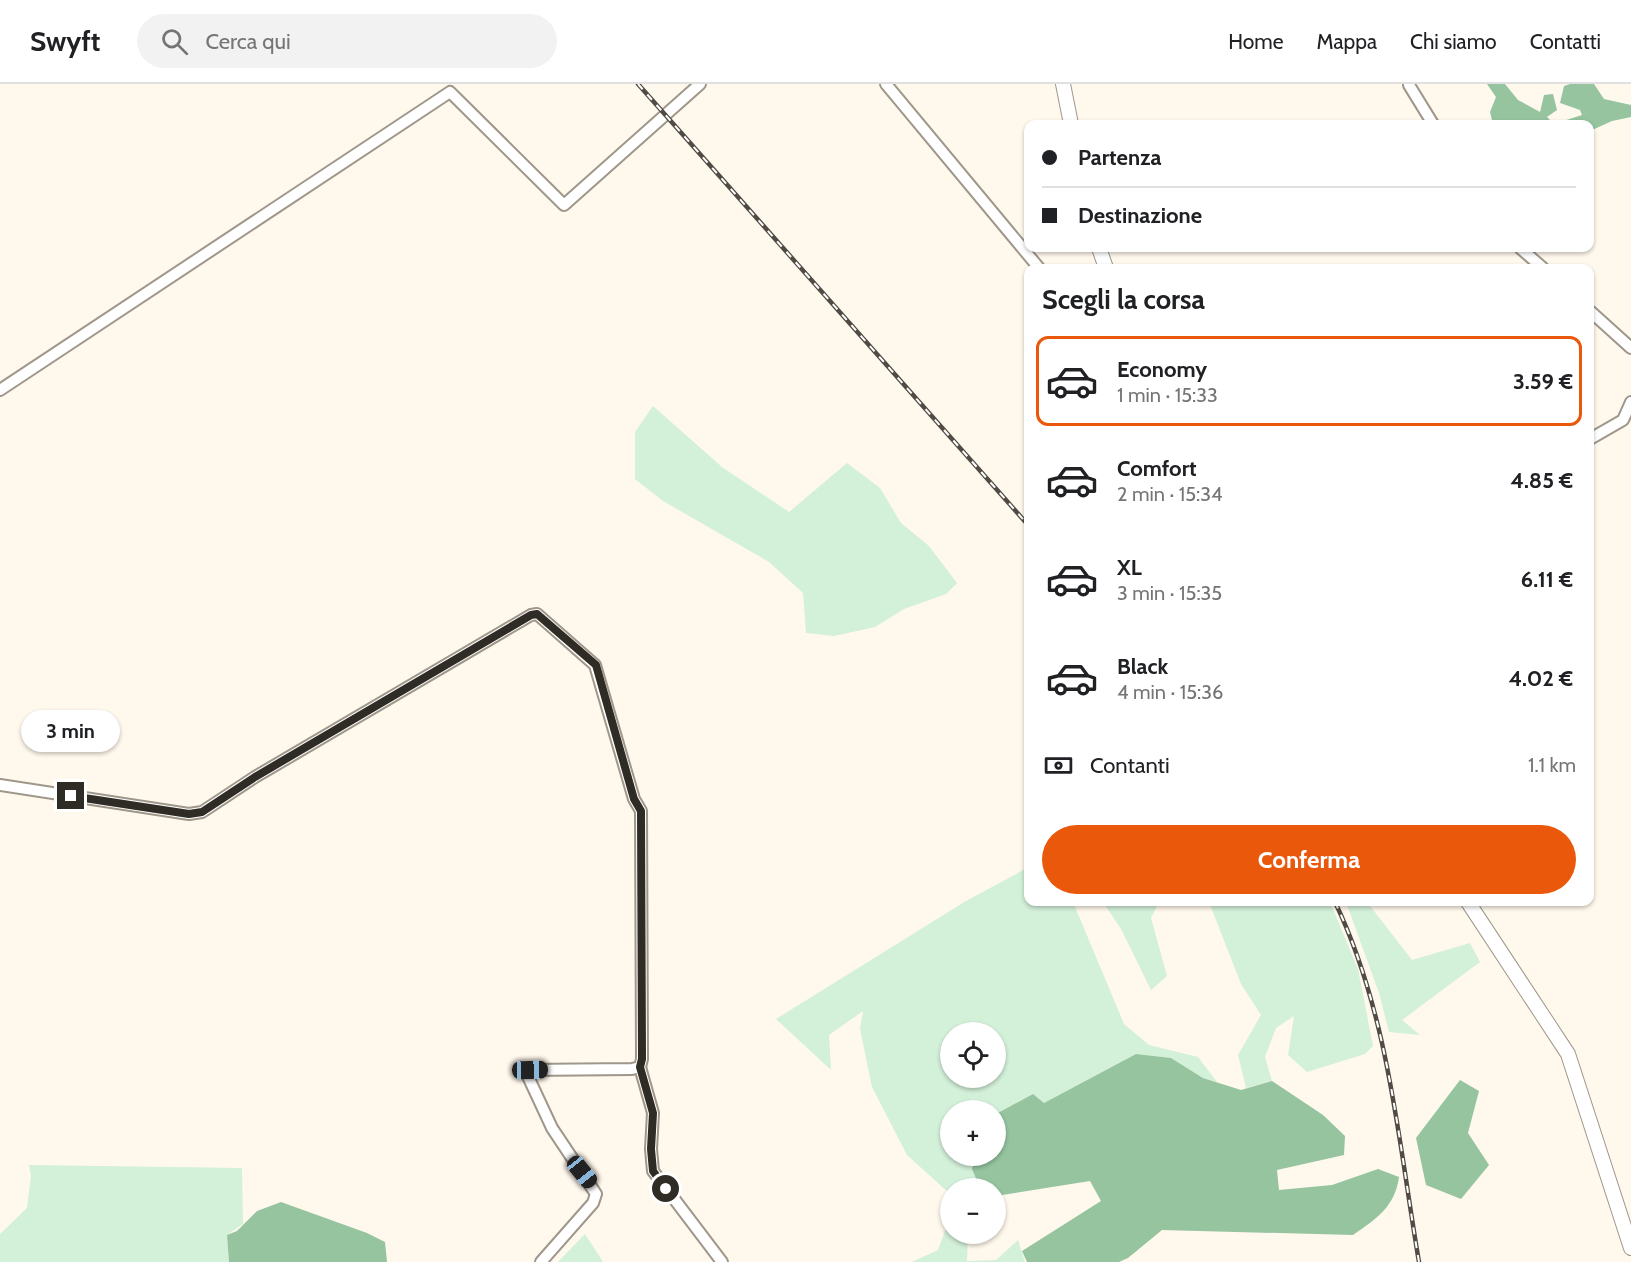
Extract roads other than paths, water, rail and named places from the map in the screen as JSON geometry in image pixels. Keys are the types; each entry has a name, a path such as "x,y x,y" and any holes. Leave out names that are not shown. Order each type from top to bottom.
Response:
{"main road":[{"path":"1063,84 1070,120"},
{"path":"1471,906 1568,1054 1631,1248"}],"street":[{"path":"0,390 450,92 564,205 700,84"},
{"path":"886,84 1024,250"},
{"path":"1408,85 1430,120"},
{"path":"1026,252 1036,264"},
{"path":"1525,252 1538,264"},
{"path":"1594,315 1631,348"},
{"path":"1594,437 1623,420 1631,402"},
{"path":"0,785 189,814 202,812 255,777 531,615 537,614 596,665 634,799 641,811 642,1059 640,1067 653,1113 651,1149 653,1171 722,1262"},
{"path":"541,1262 593,1203 597,1194 552,1128 525,1070 640,1067"}],"railway":[{"path":"638,84 1024,520"},
{"path":"1337,906 1353,945 1380,1033 1419,1262"}]}
